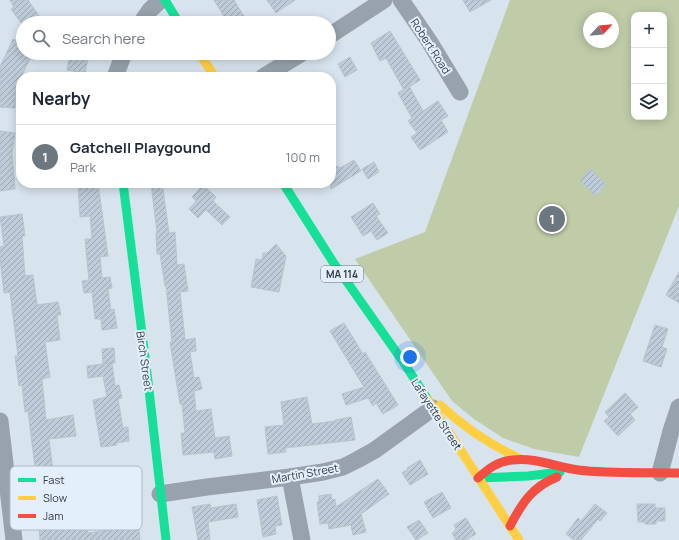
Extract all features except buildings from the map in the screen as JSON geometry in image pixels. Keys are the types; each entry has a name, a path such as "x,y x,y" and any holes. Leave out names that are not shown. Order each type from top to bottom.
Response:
{"main road":[{"path":"165,0 175,16"},
{"path":"204,60 212,72"},
{"name":"Birch Street","path":"124,188 150,396 166,540"},
{"name":"Lafayette Street","path":"286,188 333,262 411,374 519,540"},
{"path":"411,374 460,424 480,439 521,459"},
{"path":"478,478 491,466 501,461 521,459 529,459 578,470"},
{"path":"510,526 521,506 533,489 549,479 578,470"},
{"path":"478,478 528,476 578,470 679,473"}],"street":[{"path":"146,16 160,0"},
{"path":"336,31 384,0"},
{"name":"Robert Road","path":"401,0 429,41 460,92"},
{"path":"117,72 121,60"},
{"path":"271,72 291,60"},
{"path":"660,473 671,430 679,407"},
{"name":"Martin Street","path":"160,494 324,472 343,467 375,450 432,408"},
{"path":"0,421 10,506"},
{"path":"290,477 302,540"},
{"path":"13,530 14,540"}],"green space":[{"path":"510,0 679,0 679,206 579,457 534,449 503,438 474,419 452,401 355,259 425,232"}],"traffic: fast":[{"path":"165,0 175,16"},
{"path":"124,188 166,540"},
{"path":"286,188 333,262 404,363 428,400"},
{"path":"478,478 528,476 560,472"}],"traffic: slow":[{"path":"204,60 212,72"},
{"path":"428,400 519,540"},
{"path":"440,405 478,435 521,459"}],"traffic: jam":[{"path":"478,478 498,464 521,459 578,470 679,473"},
{"path":"510,526 519,510 534,491 548,481 557,477"}],"place":[{"name":"Gatchell Playgound","path":"552,219"}]}
